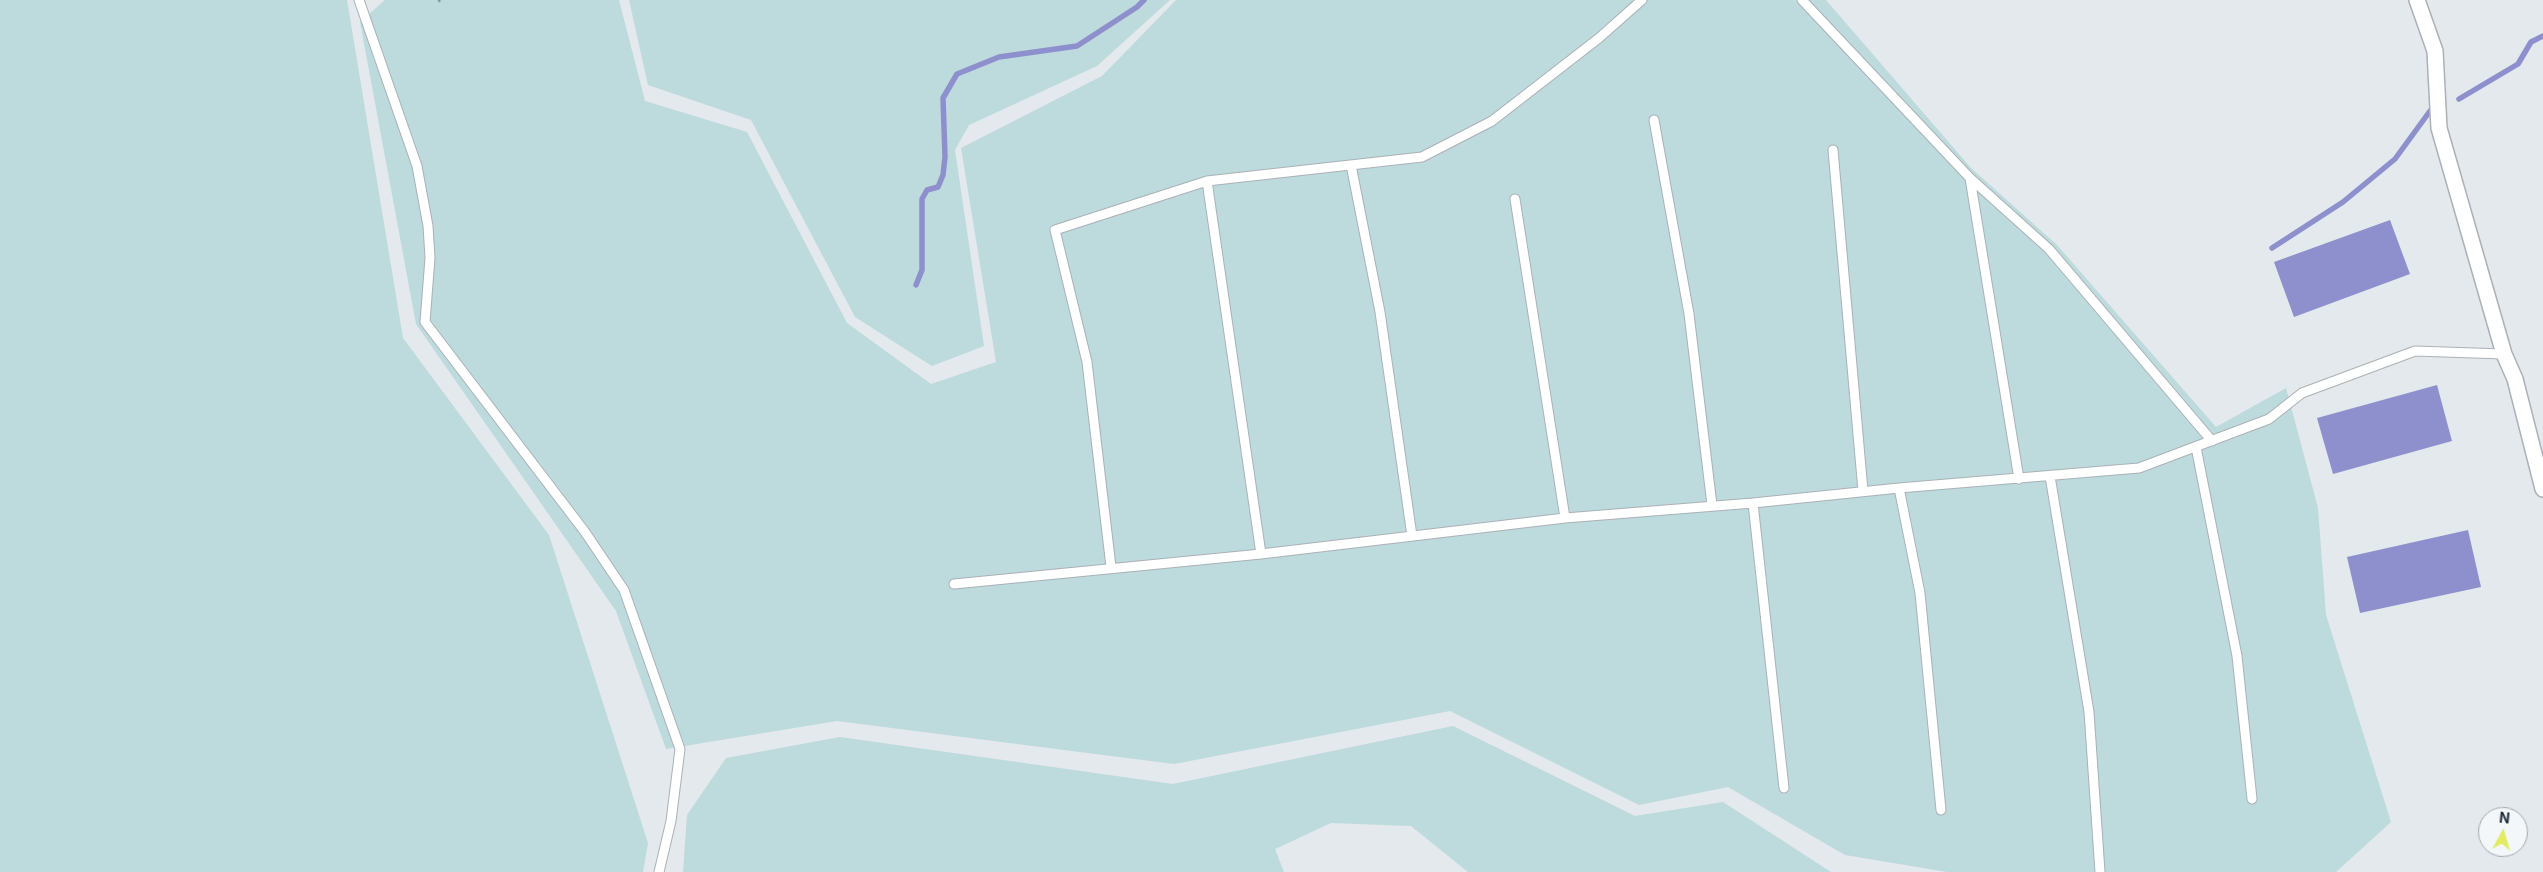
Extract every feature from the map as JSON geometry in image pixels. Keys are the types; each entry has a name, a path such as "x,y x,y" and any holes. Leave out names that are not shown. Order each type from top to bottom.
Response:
{"street":[{"path":"2417,0 2435,51 2439,128 2504,354 2515,379 2543,489"}],"lane":[{"path":"359,0 417,166 428,226 430,258 425,322 585,532 624,590 643,639 680,749 671,821 659,872"},
{"path":"1111,567 1087,362 1055,230 1206,181 1422,157 1492,121 1599,38 1642,0"},
{"path":"1802,0 1970,178 2049,249 2212,441"},
{"path":"1654,120 1689,314 1712,505"},
{"path":"1834,150 1863,491"},
{"path":"1351,165 1380,312 1412,536"},
{"path":"1970,178 2019,479"},
{"path":"1206,181 1261,554"},
{"path":"1515,199 1565,518"},
{"path":"954,584 1111,567 1261,554 1565,518 2139,468 2269,419 2302,393 2415,351 2504,354"},
{"path":"2196,447 2237,656 2252,799"},
{"path":"2050,476 2089,712 2100,872"},
{"path":"1899,488 1920,593 1941,810"},
{"path":"1753,503 1784,788"}],"shaded area":[{"path":"0,0 347,0 403,338 549,535 648,843 643,872 0,872"},
{"path":"385,0 619,0 645,101 747,132 847,323 931,384 996,362 961,148 1102,76 1176,0 1826,0 1971,168 2056,244 2216,427 2286,388 2318,508 2326,615 2391,822 2336,872 1947,872 1845,855 1728,787 1639,805 1450,711 1174,764 837,721 666,749 616,611 416,324 360,22"},
{"path":"629,0 1170,0 1097,66 969,125 955,150 984,346 932,366 855,317 751,120 648,85"},
{"path":"1453,726 1635,816 1723,802 1831,872 1468,872 1411,826 1331,823 1275,849 1284,872 683,872 687,815 726,758 840,737 1173,784"}],"water":[{"path":"2390,220 2410,274 2294,317 2274,262"},
{"path":"2437,385 2452,441 2333,474 2317,418"},
{"path":"2468,530 2481,587 2360,613 2347,557"}],"waterway":[{"path":"916,285 922,270 922,199 927,190 938,187 943,175 945,157 943,98 957,74 999,57 1077,46 1137,7 1144,0"},
{"path":"2459,99 2518,64 2531,42 2543,36"},
{"path":"2272,248 2343,202 2395,159 2430,111"}]}
